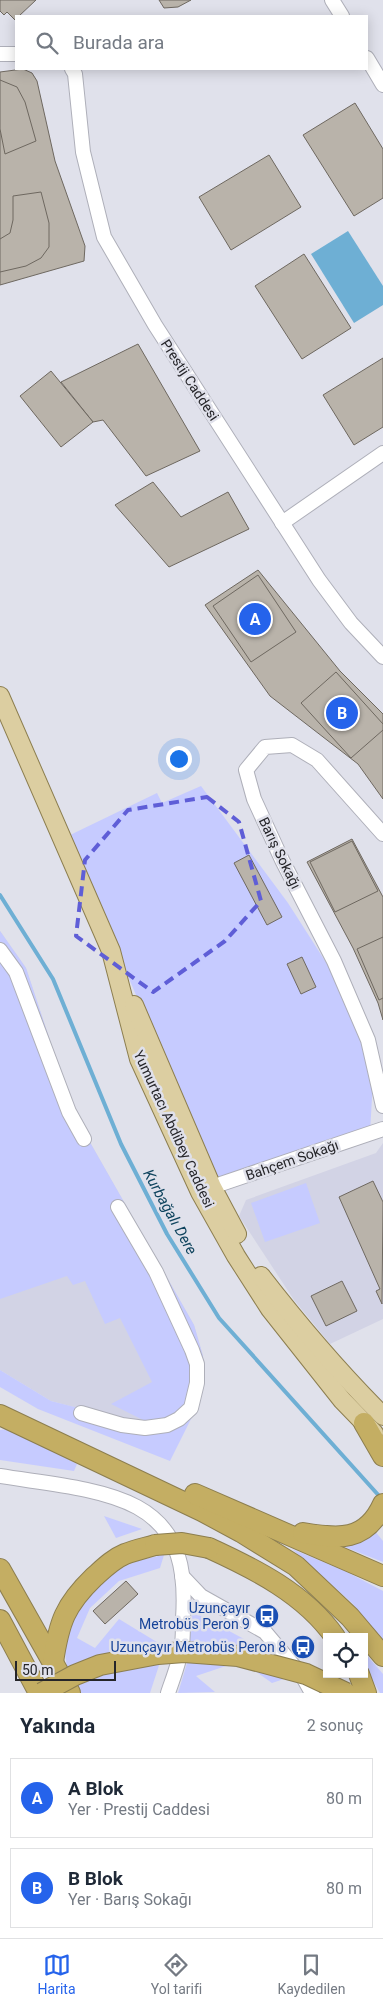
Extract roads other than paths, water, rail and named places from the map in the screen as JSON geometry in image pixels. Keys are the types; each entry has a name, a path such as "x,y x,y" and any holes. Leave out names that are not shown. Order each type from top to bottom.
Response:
{"highway":[{"path":"0,1415 202,1511 241,1532 296,1566 350,1617 383,1656"},
{"path":"364,1423 383,1456"},
{"path":"50,1438 189,1491 383,1576"},
{"path":"281,1530 337,1538 352,1535 370,1525 378,1516 383,1504"},
{"path":"53,1662 57,1635 65,1613 76,1594 106,1566 125,1554 155,1545 182,1543 209,1548 243,1563 279,1584 306,1606 331,1633"},
{"path":"0,1569 70,1693"},
{"path":"0,1620 40,1693 100,1665 158,1654 205,1653 238,1656 306,1674 346,1693"},
{"path":"250,1660 317,1693"},
{"path":"360,1678 366,1693"}],"main road":[{"name":"Yumurtacı Abdibey Caddesi","path":"1,702 111,951 139,1059 206,1189 236,1256 270,1309 342,1400 383,1441"},
{"path":"206,1189 256,1270 304,1331 349,1382 383,1416"}],"street":[{"path":"332,0 341,15"},
{"path":"0,54 15,54"},
{"path":"368,60 383,85"},
{"name":"Prestij Caddesi","path":"73,70 75,74 82,152 104,237 154,326 319,580 351,623 383,657"},
{"path":"282,523 383,453"},
{"name":"Barış Sokağı","path":"383,834 317,760 292,745 265,747 246,770 254,798 282,860 334,962 368,1040 383,1106"},
{"path":"0,950 16,972 69,1112 84,1139"},
{"name":"Bahçem Sokağı","path":"206,1189 383,1129"},
{"path":"81,1413 122,1425 145,1428 167,1425 179,1419 191,1408 197,1384 197,1364 192,1350 156,1272 118,1207"},
{"path":"0,1476 80,1489 113,1498 137,1507 156,1520 166,1531 173,1542 180,1560 185,1598 182,1646 168,1693"},
{"path":"182,1576 201,1596 265,1632 303,1677 312,1693"}],"waterway":[{"name":"Kurbağalı Dere","path":"0,895 53,979 121,1144 167,1234 219,1318 381,1498"}],"place":[{"name":"A Blok","path":"255,619"},
{"name":"B Blok","path":"342,713"},
{"name":"Uzunçayır Metrobüs Peron 9","path":"267,1616"},
{"name":"Uzunçayır Metrobüs Peron 8","path":"303,1647"}]}
